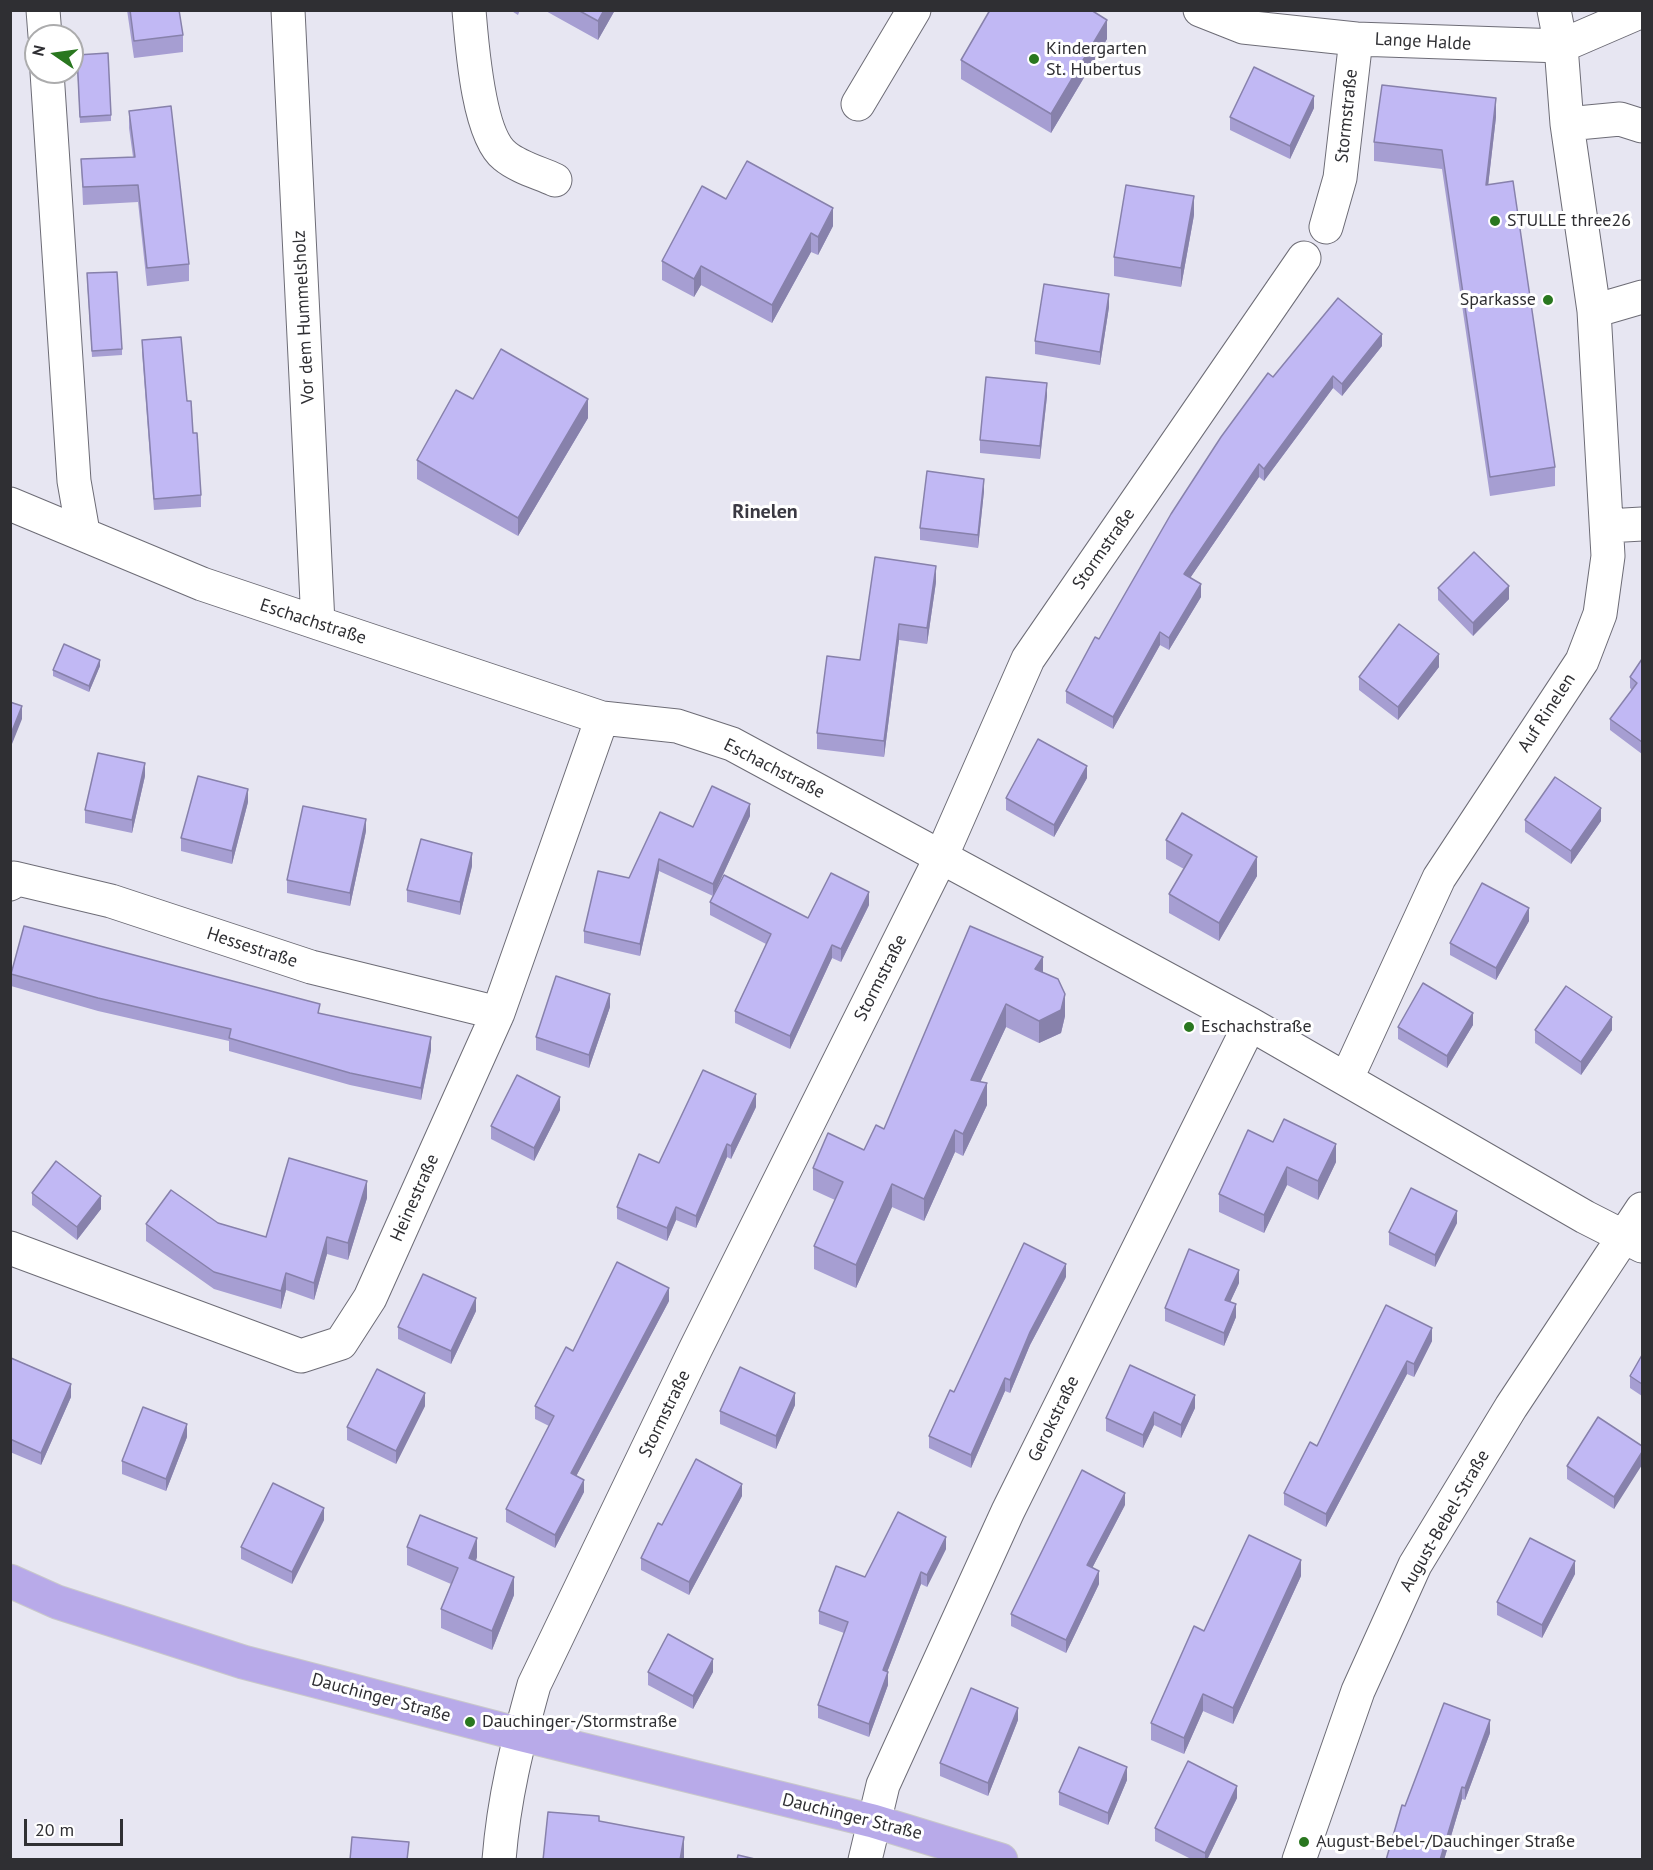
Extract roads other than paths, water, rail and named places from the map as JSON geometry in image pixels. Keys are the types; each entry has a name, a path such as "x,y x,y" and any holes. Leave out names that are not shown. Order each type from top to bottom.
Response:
{"main road":[{"name":"Dauchinger Straße","path":"10,1581 57,1602 243,1662 519,1734 873,1821 1001,1860"}],"street":[{"name":"Vor dem Hummelsholz","path":"288,10 318,623"},
{"path":"470,10 473,49 487,131 505,156 555,180"},
{"path":"858,104 914,10"},
{"name":"Lange Halde","path":"1200,10 1356,39 1561,46 1642,11"},
{"name":"Auf Rinelen","path":"1347,1078 1439,878 1582,661 1600,614 1608,556 1594,311 1568,124 1561,46 1554,10"},
{"name":"Stormstraße","path":"1326,227 1340,178 1356,39"},
{"path":"48,84 74,481 83,532"},
{"path":"1568,124 1620,119 1642,126"},
{"name":"Stormstraße","path":"499,1860 503,1806 519,1734 534,1685 670,1402 941,857 1028,659 1304,258"},
{"path":"1594,311 1642,297"},
{"name":"Eschachstraße","path":"10,504 83,532 201,584 602,718 677,726 732,744 1250,1024 1585,1216 1633,1241"},
{"path":"1607,526 1642,524"},
{"name":"Heinestraße","path":"10,1248 301,1356 341,1343 370,1298 498,1013 602,718"},
{"name":"Hessestraße","path":"10,884 14,878 111,901 310,967 498,1013"},
{"name":"Gerokstraße","path":"865,1860 883,1785 1008,1510 1250,1024"},
{"name":"August-Bebel-Straße","path":"1299,1860 1358,1691 1415,1565 1511,1407 1633,1241 1642,1209"}],"place":[{"name":"Kindergarten St. Hubertus","path":"1034,59"},
{"name":"STULLE three26","path":"1495,221"},
{"name":"Sparkasse","path":"1548,300"},
{"name":"Eschachstraße","path":"1189,1027"},
{"name":"Dauchinger-/Stormstraße","path":"470,1722"},
{"name":"August-Bebel-/Dauchinger Straße","path":"1304,1842"}],"district":[{"name":"Rinelen","path":"765,512"}]}
